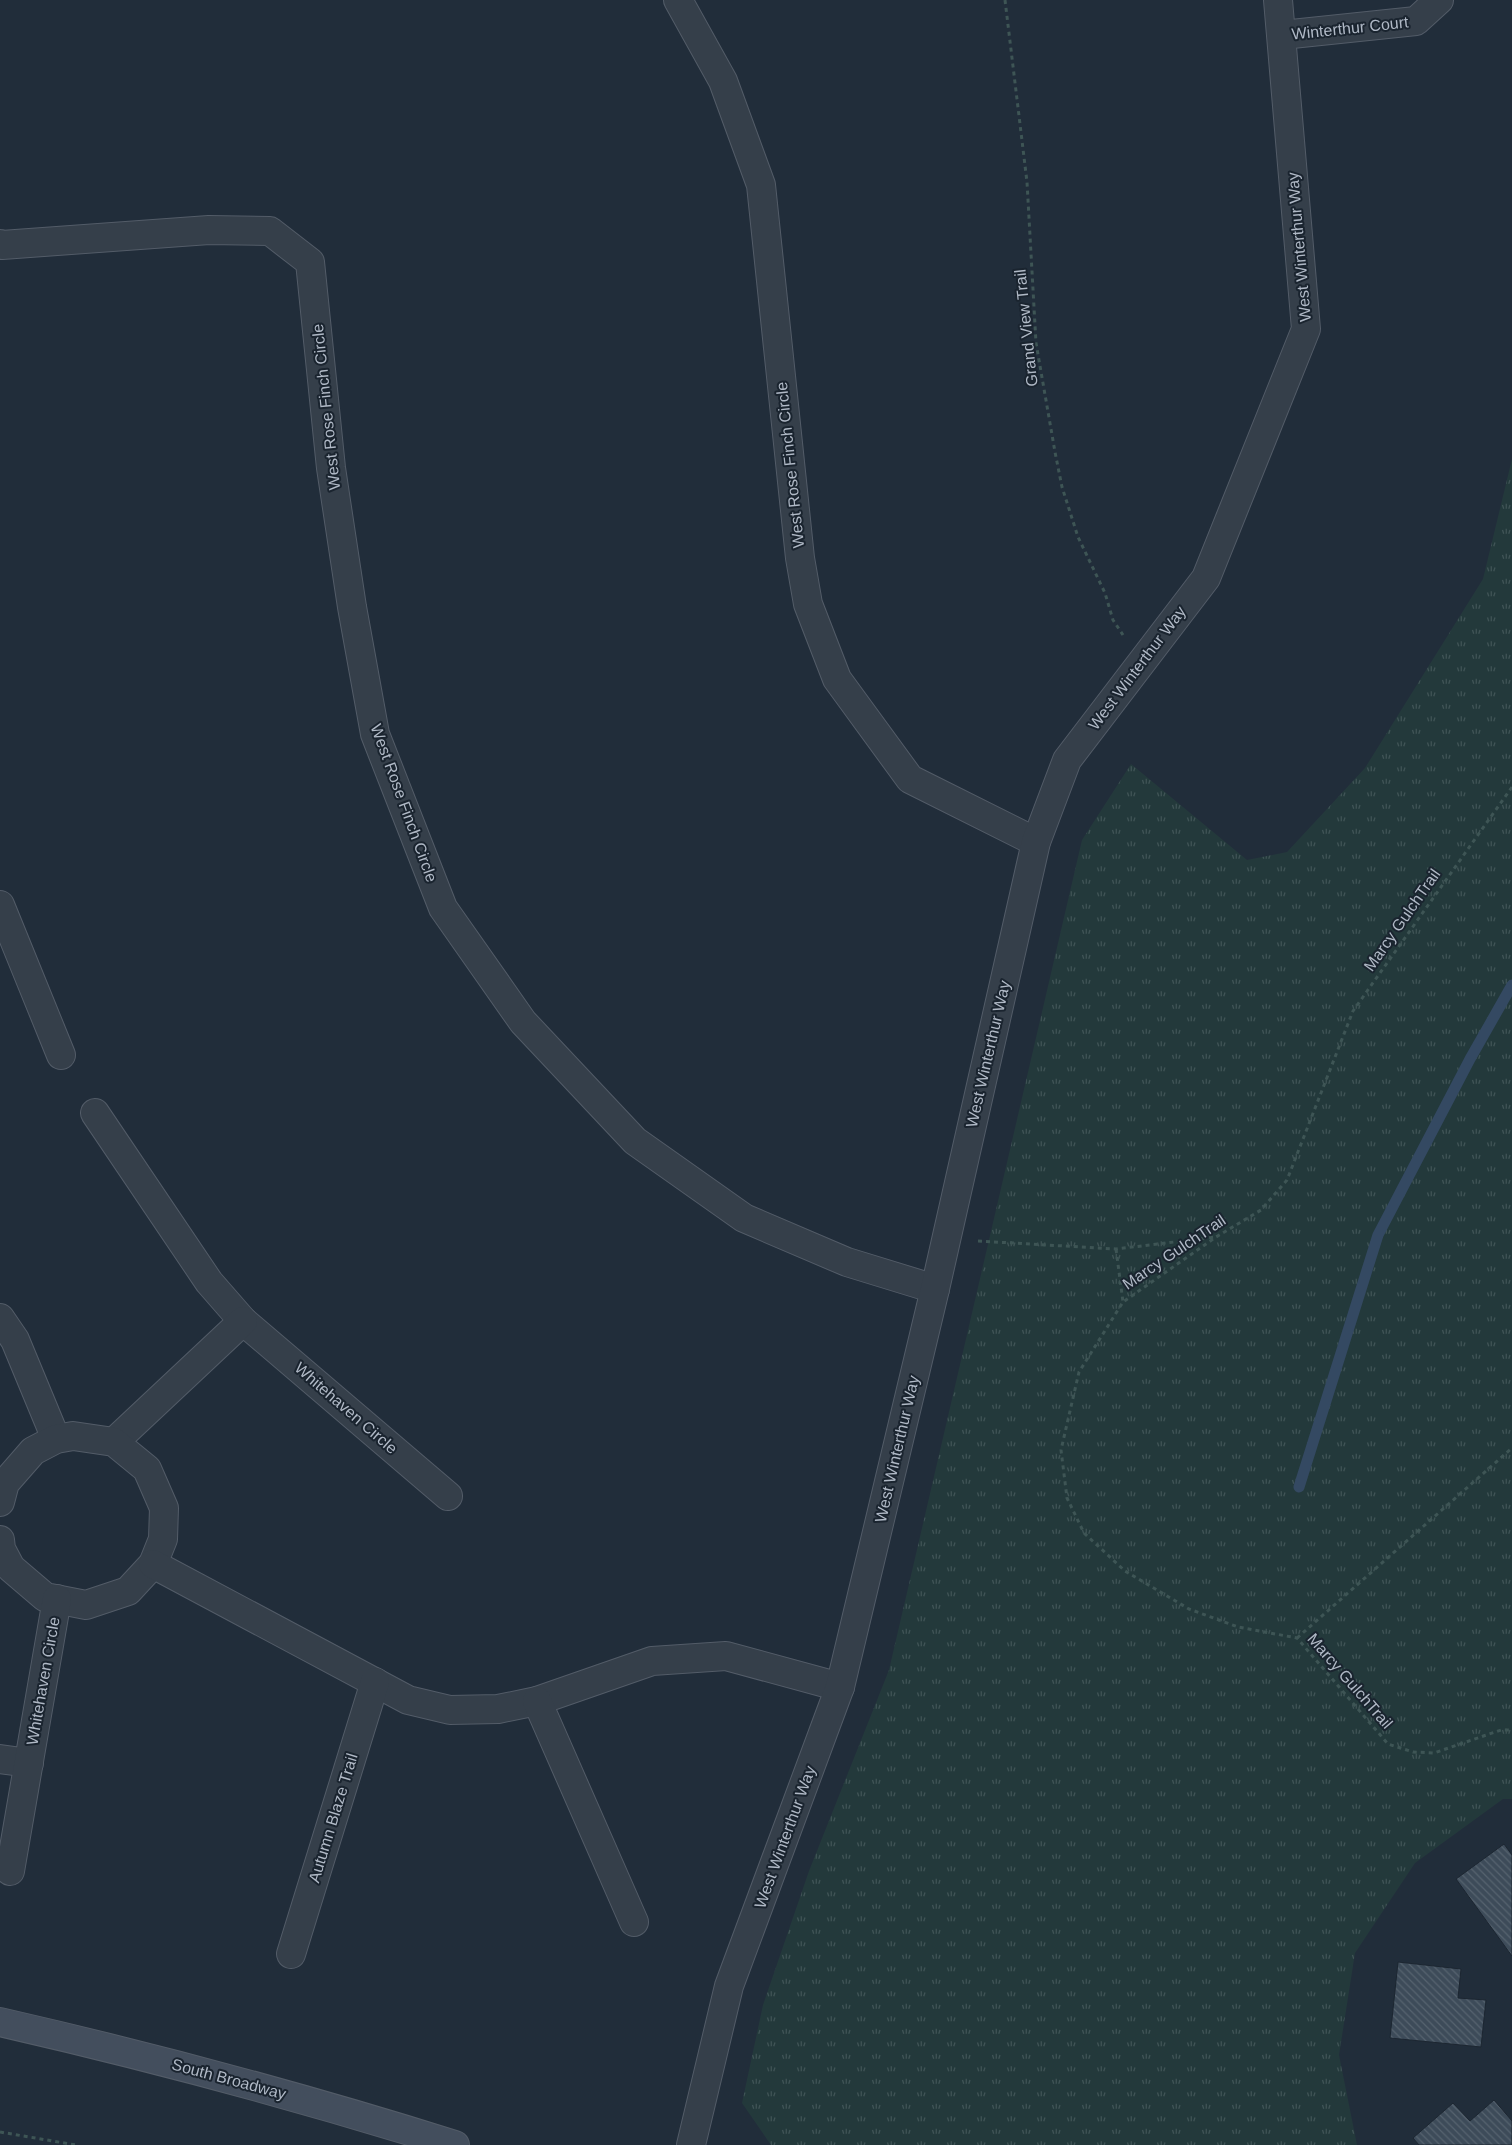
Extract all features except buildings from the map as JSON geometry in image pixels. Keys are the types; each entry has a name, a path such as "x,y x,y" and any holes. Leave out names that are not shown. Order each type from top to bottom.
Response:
{"main road":[{"name":"South Broadway","path":"0,2022 143,2056 336,2108 455,2145"}],"street":[{"name":"West Rose Finch Circle","path":"678,0 723,81 761,185 800,558 808,604 836,678 910,779 1036,842"},
{"name":"West Winterthur Way","path":"691,2145 730,1986 840,1688 947,1239 1036,842 1067,760 1206,578 1306,329 1278,0"},
{"name":"Winterthur Court","path":"1282,35 1416,21 1439,0"},
{"name":"West Rose Finch Circle","path":"0,244 209,230 270,231 310,262 331,468 352,607 375,734 443,908 523,1022 635,1141 744,1218 847,1262 935,1289"},
{"path":"0,905 61,1055"},
{"name":"Whitehaven Circle","path":"95,1114 209,1282 243,1320 448,1496"},
{"path":"0,1318 15,1340 56,1439"},
{"path":"114,1442 243,1320"},
{"path":"0,1502 5,1483 33,1451 56,1439 72,1436 114,1442 147,1469 164,1508 163,1539 153,1564 128,1591 86,1605 44,1596 11,1568 0,1546"},
{"path":"153,1564 408,1700 450,1710 498,1709 537,1701 652,1661 726,1656 840,1688"},
{"name":"Whitehaven Circle","path":"10,1870 57,1599"},
{"name":"Autumn Blaze Trail","path":"291,1954 375,1682"},
{"path":"537,1701 634,1922"},
{"name":"Whitehaven Circle","path":"0,1759 28,1763"}],"path":[{"name":"Grand View Trail","path":"1005,0 1027,182 1036,343 1055,452 1062,487 1078,536 1105,593 1113,620 1126,640"},
{"name":"Marcy GulchTrail","path":"1512,787 1353,1011 1287,1180 1261,1210 1216,1237 1123,1302 1079,1372 1061,1450 1067,1498 1084,1533 1125,1571 1189,1609 1238,1627 1297,1638 1388,1744 1413,1752 1434,1753 1501,1730 1512,1730"},
{"path":"947,1239 1116,1249 1216,1237"},
{"path":"1116,1249 1123,1302"},
{"path":"1297,1638 1512,1448"},
{"path":"0,2132 76,2145"}],"green space":[{"path":"1512,459 1512,1799 1503,1799 1415,1863 1355,1953 1339,2055 1357,2145 771,2145 742,2103 763,2005 809,1871 889,1670 1082,840 1131,764 1247,860 1287,852 1365,768 1483,579"}],"waterway":[{"path":"1299,1487 1378,1235 1470,1059 1512,985"}]}
